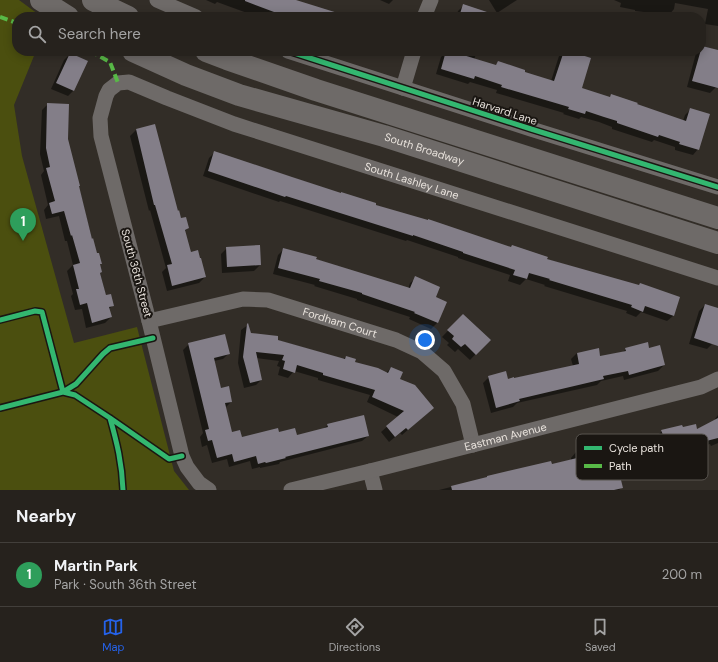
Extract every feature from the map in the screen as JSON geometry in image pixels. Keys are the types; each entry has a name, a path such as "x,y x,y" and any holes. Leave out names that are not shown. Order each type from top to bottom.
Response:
{"main road":[{"path":"40,0 60,12"},
{"path":"93,0 118,12"},
{"name":"South Broadway","path":"145,56 239,95 384,136 718,243"},
{"name":"South Broadway","path":"218,56 316,90 718,218"}],"street":[{"path":"157,0 184,12"},
{"path":"426,12 431,0"},
{"name":"Harvard Lane","path":"304,56 718,187"},
{"path":"403,88 413,56"},
{"name":"South Lashley Lane","path":"109,90 118,83 129,82 234,124 718,278"},
{"name":"South 36th Street","path":"109,90 100,118 101,136 182,456 187,467 198,483 209,490"},
{"name":"Fordham Court","path":"149,321 242,299 268,300 396,340 422,352 444,371 463,404 473,445"},
{"name":"Eastman Avenue","path":"291,490 701,387 718,379"},
{"path":"370,471 375,490"}],"shaded area":[{"path":"0,0 19,0 35,12 12,12 12,56 34,56 14,105 22,156 74,343 137,327 174,471 189,490 0,490"}],"building":[{"path":"296,0 335,12 274,12 245,1"},
{"path":"463,4 487,12 461,12"},
{"path":"706,47 718,50 718,88 692,81 699,56 706,56"},
{"path":"69,56 77,56 88,61 74,91 56,83"},
{"path":"445,56 466,56 496,65 498,61 525,70 525,72 554,81 562,56 585,56 591,58 582,88 610,97 611,94 686,121 690,108 710,114 699,150 679,144 680,142 659,135 658,137 586,111 585,114 568,109 569,107 501,87 502,85 475,76 474,79 441,69"},
{"path":"47,103 69,104 68,139 92,239 93,238 102,264 100,264 102,272 100,273 106,295 111,294 114,306 109,307 112,317 92,323 87,303 80,305 76,289 79,289 73,265 80,263 64,211 52,214 49,203 55,201 46,168 50,167 46,148"},
{"path":"155,124 178,211 179,210 181,218 186,217 189,228 185,230 191,252 198,250 206,277 172,286 167,265 172,264 154,205 136,129"},
{"path":"214,151 376,203 376,205 428,219 511,247 512,245 548,257 547,259 639,285 640,283 680,297 674,316 645,306 643,312 631,307 632,305 529,273 527,279 513,275 515,270 463,252 413,235 286,196 285,197 208,171"},
{"path":"260,245 261,265 227,267 226,247"},
{"path":"283,248 317,257 316,259 410,288 415,276 440,287 436,297 447,302 438,323 414,313 415,312 362,293 319,281 320,279 278,268"},
{"path":"705,304 718,308 718,346 694,338"},
{"path":"463,314 491,340 476,355 465,344 461,347 452,339 454,336 447,330"},
{"path":"248,323 251,333 278,336 278,340 345,359 346,356 356,359 355,362 378,368 388,373 391,367 403,372 400,379 415,385 434,408 408,430 406,428 395,437 386,426 404,411 372,397 375,390 323,375 323,373 297,365 295,373 283,369 285,361 282,360 284,355 256,352 262,380 250,383 243,357"},
{"path":"225,334 230,354 214,358 221,388 229,386 232,402 225,403 232,432 240,430 242,437 278,428 279,432 295,428 297,435 328,427 327,424 364,415 369,436 266,463 258,464 256,456 234,462 232,454 217,458 212,440 208,441 205,430 209,429 188,343"},
{"path":"648,342 649,348 660,345 665,365 629,375 628,371 603,376 604,379 519,399 520,401 496,408 488,376 506,371 508,379 514,378 579,364 577,353 599,348 600,356 626,351 625,348"},
{"path":"718,418 718,438 708,441 708,434 663,434 661,430 682,425 683,427 696,424 697,429"},
{"path":"576,458 576,480 621,480 623,488 614,490 452,490 451,486 551,461 552,464"}],"marked path":[{"path":"0,17 12,21"},
{"path":"99,56 110,62 118,83"}],"cycle path":[{"path":"304,56 718,187"},
{"path":"0,320 35,311 42,312 63,392 75,395 169,459 182,456"},
{"path":"0,408 63,392 76,384 110,348 153,338"},
{"path":"110,418 119,453 123,490"}],"place":[{"name":"Martin Park","path":"23,241"}]}
